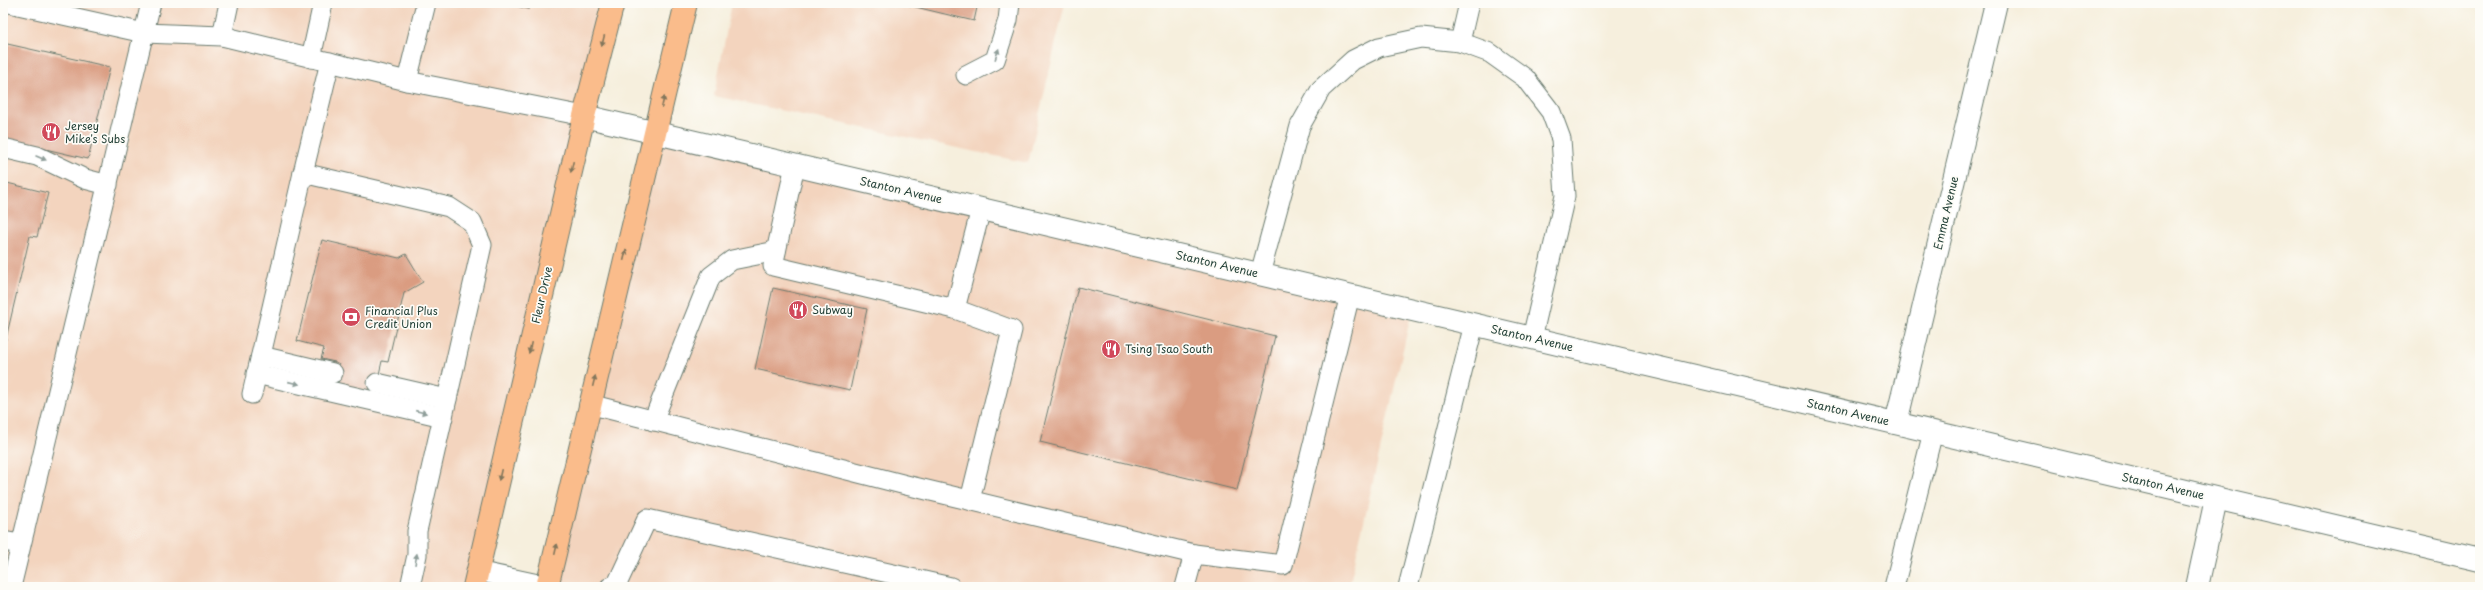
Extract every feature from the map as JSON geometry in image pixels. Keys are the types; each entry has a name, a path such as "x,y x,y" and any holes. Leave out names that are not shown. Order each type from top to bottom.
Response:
{"main road":[{"name":"Fleur Drive","path":"475,579 584,116 613,3"},
{"path":"549,587 589,404 686,3"}],"street":[{"name":"Emma Avenue","path":"1896,423 1996,3"},
{"name":"Stanton Avenue","path":"584,116 2480,560"},
{"path":"2197,587 2216,499"}],"lane":[{"path":"9,3 144,33 222,36 408,81 584,116"},
{"path":"11,587 12,542 108,185 151,3"},
{"path":"222,36 229,3"},
{"path":"311,58 324,3"},
{"path":"408,81 426,3"},
{"path":"966,75 995,60 1008,20 1010,3"},
{"path":"1460,42 1469,3"},
{"path":"1260,274 1300,126 1321,89 1353,60 1379,47 1421,38 1460,42 1490,53 1526,78 1551,112 1561,139 1565,196 1532,338"},
{"path":"252,394 330,62"},
{"path":"3,148 37,156 85,179 108,185"},
{"path":"795,165 773,266 955,309 1012,330 970,500"},
{"path":"303,173 449,207 472,222 482,246 416,531 417,555 410,587"},
{"path":"955,309 981,209"},
{"path":"653,421 711,276 732,260 776,250"},
{"path":"589,404 970,500 1194,554 1283,565 1350,295"},
{"path":"1408,587 1474,324"},
{"path":"261,356 333,373"},
{"path":"256,374 445,408"},
{"path":"377,383 445,408"},
{"path":"1894,587 1933,432"},
{"path":"610,587 617,584 647,519 951,587"},
{"path":"1185,587 1194,554"},
{"path":"475,579 549,587"}],"shaded area":[{"path":"3,3 613,3 474,587 3,587"},
{"path":"732,3 1065,3 1028,163 714,96"},
{"path":"655,133 1412,310 1349,587 547,587"}],"building":[{"path":"503,3 530,3 529,9"},
{"path":"899,3 978,3 974,21"},
{"path":"3,43 110,67 88,159 3,139"},
{"path":"3,182 48,193 37,237 30,236 4,347"},
{"name":"Financial Plus Credit Union","path":"322,240 399,258 406,254 423,282 404,293 388,362 382,361 373,401 329,391 335,362 321,359 324,348 297,341"},
{"path":"1078,287 1275,336 1237,490 1040,442"},
{"path":"773,288 867,309 850,390 755,369"}],"place":[{"name":"Jersey Mike's Subs","path":"51,132"},
{"name":"Subway","path":"798,310"},
{"name":"Financial Plus Credit Union","path":"351,317"},
{"name":"Tsing Tsao South","path":"1111,349"}]}
